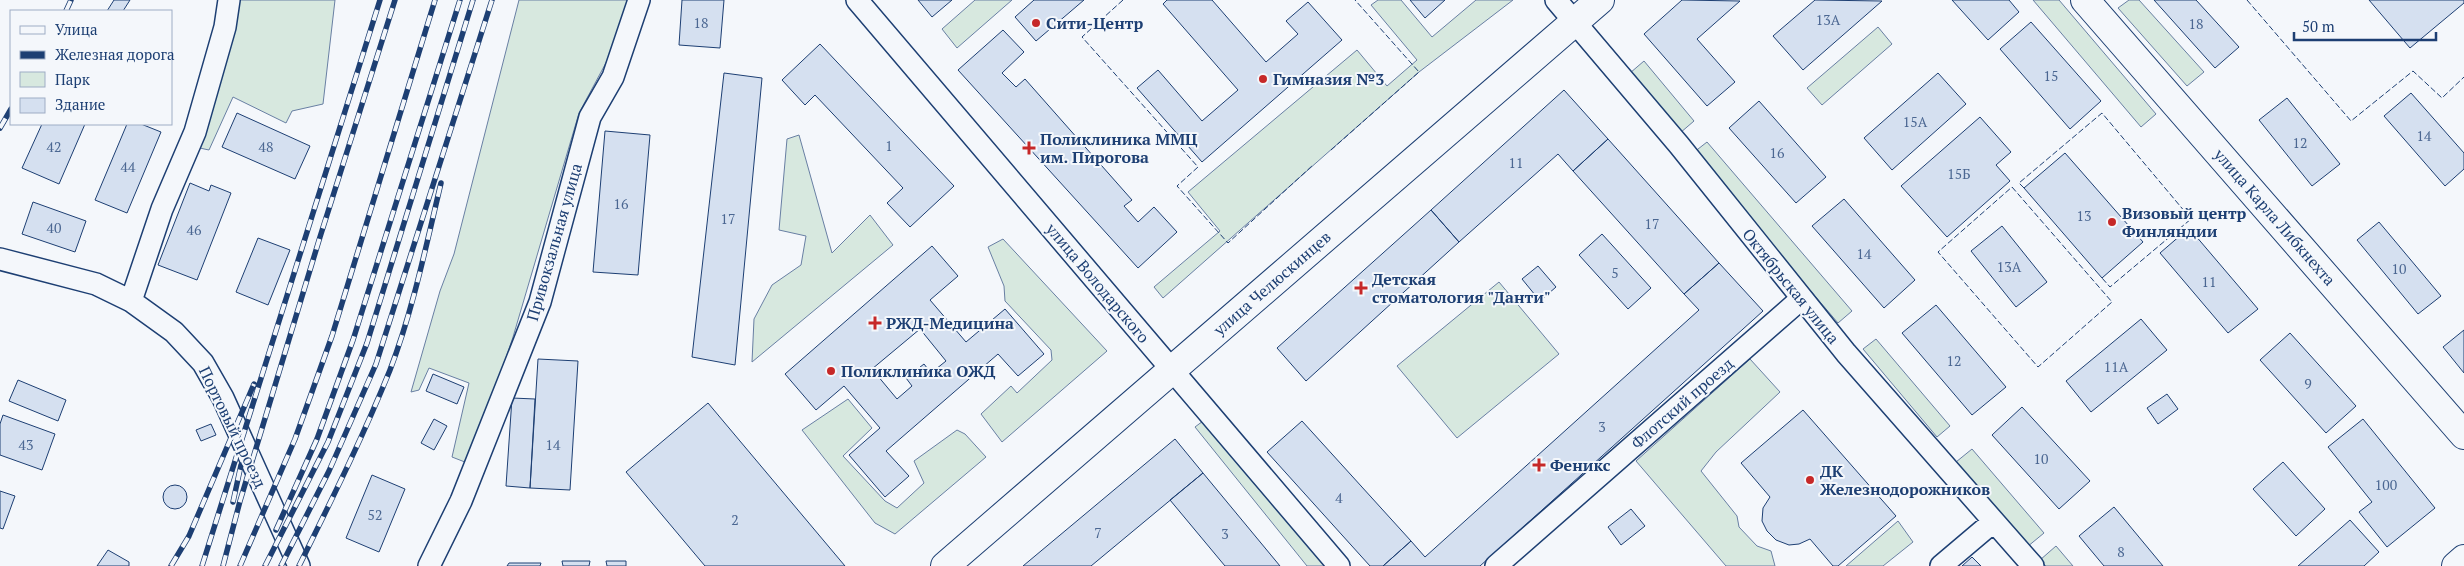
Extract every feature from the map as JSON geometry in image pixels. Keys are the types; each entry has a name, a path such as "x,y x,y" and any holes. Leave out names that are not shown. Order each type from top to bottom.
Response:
{"main road":[{"name":"улица Челюскинцев","path":"944,566 1600,0"},
{"name":"улица Карла Либкнехта","path":"2085,0 2464,435"},
{"path":"2456,566 2464,559"}],"street":[{"path":"131,301 162,209 195,132 225,27 229,0"},
{"name":"Привокзальная улица","path":"429,566 461,502 540,302 590,117 613,76 639,0"},
{"name":"улица Володарского","path":"857,0 1339,566"},
{"name":"Октябрьская улица","path":"1556,0 1679,145 1801,299 2033,566"},
{"name":"Портовый проезд","path":"0,259 96,284 131,301 174,332 203,363 223,398 299,566"},
{"name":"Флотский проезд","path":"1496,566 1801,299"},
{"path":"1941,566 1993,522"}],"green space":[{"path":"238,0 335,0 323,104 292,111 286,123 233,97 209,150 195,147"},
{"path":"519,0 629,0 608,59 579,113 513,337 470,464 452,457 469,383 429,368 419,390 411,392 440,291 454,254"},
{"path":"975,0 1012,0 957,48 942,29"},
{"path":"1378,0 1401,0 1432,37 1476,0 1513,0 1419,72 1163,298 1154,287 1220,231 1188,192 1357,50 1387,86 1417,60 1371,5"},
{"path":"2033,0 2059,0 2156,114 2141,127"},
{"path":"2129,0 2139,0 2204,72 2187,86 2118,8"},
{"path":"1878,27 1892,44 1822,105 1807,88"},
{"path":"1644,61 1694,121 1680,133 1630,73"},
{"path":"799,135 832,253 870,215 893,245 752,362 754,319 772,285 801,265 806,236 779,230 787,139"},
{"path":"1707,142 1852,311 1838,323 1693,153"},
{"path":"1003,239 1107,351 1002,442 981,414 1011,386 1017,393 1052,360 1051,350 1005,301 1004,286 988,247"},
{"path":"1499,282 1559,354 1457,438 1397,366"},
{"path":"1876,339 1950,426 1937,437 1863,349"},
{"path":"1750,359 1780,392 1716,452 1701,471 1737,516 1739,527 1757,546 1771,551 1775,566 1726,566 1636,461"},
{"path":"848,399 872,428 843,456 885,501 897,508 924,483 914,461 957,430 965,434 986,457 895,534 875,523 802,430"},
{"path":"1207,418 1329,566 1307,566 1195,427"},
{"path":"1972,449 2044,533 2027,547 1956,462"},
{"path":"1898,521 1913,542 1883,566 1846,566"},
{"path":"2056,546 2073,566 2046,566 2040,560"}],"building":[{"path":"114,0 130,0 124,10 108,10"},
{"path":"682,0 724,0 720,48 679,45"},
{"path":"918,0 952,0 932,17"},
{"path":"1034,0 1084,0 1036,41 1015,17"},
{"name":"Гимназия №3","path":"1167,0 1212,0 1266,62 1298,34 1286,21 1308,2 1342,40 1202,162 1137,88 1158,70 1202,121 1238,90 1163,4"},
{"path":"1410,0 1445,0 1425,18"},
{"path":"1682,0 1740,1 1697,39 1735,82 1707,106 1644,34"},
{"path":"1815,0 1882,1 1803,70 1773,36"},
{"path":"1952,0 2009,0 2019,12 1988,40"},
{"path":"2154,0 2196,0 2239,47 2215,68"},
{"path":"2369,0 2464,0 2464,3 2410,48"},
{"path":"2031,22 2101,101 2070,129 2000,49"},
{"path":"1003,30 1024,52 1002,73 1016,87 1025,79 1132,200 1124,206 1138,222 1154,207 1177,232 1138,268 958,70"},
{"path":"820,44 954,186 910,227 887,203 903,188 815,95 805,105 782,80"},
{"path":"724,73 762,78 735,365 692,357"},
{"path":"1938,73 1966,104 1892,170 1864,138"},
{"path":"1564,90 1608,139 1573,171 1558,154 1459,242 1431,210"},
{"path":"2411,93 2464,153 2464,169 2445,186 2384,116"},
{"path":"2287,98 2340,164 2312,186 2259,120"},
{"path":"1759,101 1826,177 1796,203 1729,128"},
{"path":"237,113 310,146 295,179 222,147"},
{"path":"1980,117 2011,152 1996,165 2010,181 1947,237 1901,186"},
{"path":"42,125 85,125 59,184 22,168"},
{"path":"127,125 144,125 161,132 127,213 95,200"},
{"path":"605,131 650,135 638,275 593,272"},
{"path":"1608,139 1719,263 1684,294 1573,171"},
{"path":"2065,153 2143,242 2102,278 2024,188"},
{"path":"190,183 209,191 211,185 231,193 197,280 158,265"},
{"path":"1844,199 1915,280 1884,308 1812,226"},
{"path":"33,202 86,221 75,252 22,234"},
{"path":"1431,210 1459,242 1306,381 1277,348"},
{"path":"2379,222 2441,296 2418,314 2357,240"},
{"path":"2002,226 2047,282 2016,307 1971,251"},
{"path":"2189,228 2258,309 2228,333 2160,253"},
{"path":"1602,234 1651,288 1628,309 1579,255"},
{"path":"258,238 290,250 268,305 236,292"},
{"name":"Поликлиника ОЖД","path":"932,246 958,276 930,300 966,342 1005,309 1044,354 1018,376 998,354 886,451 909,476 885,497 849,455 880,428 844,386 816,410 785,374","holes":["920,329 946,361 931,373 924,364 906,378 912,386 897,399 872,369"]},
{"path":"1719,263 1763,311 1480,566 1383,566 1411,541 1425,557 1699,310 1684,294"},
{"path":"1538,266 1556,287 1540,301 1522,279"},
{"path":"1936,305 2006,387 1972,415 1902,333"},
{"path":"2141,319 2167,350 2091,412 2066,381"},
{"path":"2464,330 2464,373 2443,347"},
{"path":"2290,333 2356,406 2326,433 2260,360"},
{"path":"538,359 578,361 570,490 530,488"},
{"path":"433,374 464,387 457,404 426,391"},
{"path":"18,380 66,400 58,421 9,401"},
{"path":"2167,394 2178,409 2158,424 2147,408"},
{"path":"512,398 535,399 530,488 506,486"},
{"path":"708,403 845,566 705,566 626,472"},
{"path":"2022,407 2090,481 2059,509 1992,435"},
{"name":"ДК Железнодорожников","path":"1803,410 1896,516 1838,566 1833,566 1810,539 1799,544 1789,545 1776,540 1767,531 1762,521 1763,508 1770,497 1741,463"},
{"path":"3,415 55,434 42,470 0,455 0,424"},
{"path":"434,419 447,426 434,450 421,443"},
{"path":"2363,419 2435,508 2387,547 2359,512 2372,502 2328,447"},
{"path":"1302,421 1411,541 1383,566 1370,566 1267,452"},
{"path":"211,424 216,435 201,441 196,430"},
{"path":"1175,439 1203,473 1091,566 1023,566"},
{"path":"2283,462 2325,509 2296,536 2253,489"},
{"path":"1203,473 1280,566 1225,566 1170,500"},
{"path":"372,475 405,489 379,552 346,538"},
{"path":"175,485 183,489 187,497 183,505 175,509 167,505 163,497 167,489"},
{"path":"0,491 15,496 3,529 0,528"},
{"path":"2114,507 2163,566 2104,566 2079,536"},
{"path":"1631,509 1645,526 1621,545 1608,527"},
{"path":"2350,520 2379,552 2364,566 2298,566"},
{"path":"108,550 129,562 129,566 97,566"},
{"path":"1972,557 1981,566 1962,566"},
{"path":"562,561 590,561 589,566 563,566"},
{"path":"606,561 626,561 626,566 607,566"},
{"path":"509,563 541,563 540,566 507,566"}],"railway":[{"path":"66,10 71,0"},
{"path":"202,566 380,0"},
{"path":"223,566 240,501 320,237 395,0"},
{"path":"240,566 295,439 332,336 435,0"},
{"path":"276,530 317,439 353,340 460,0"},
{"path":"265,566 328,442 367,343 473,0"},
{"path":"281,566 329,471 376,364 492,0"},
{"path":"0,128 10,111"},
{"path":"299,566 358,444 390,370 412,301 441,183"},
{"path":"171,566 189,536 254,384"},
{"path":"233,502 241,465"}],"fence":[{"path":"1123,0 1082,37 1198,167 1177,186 1228,243 1313,165"},
{"path":"1331,150 1419,72 1355,0"},
{"path":"2247,0 2351,121 2413,71 2442,98 2464,77"},
{"path":"2024,188 2019,183 2102,113 2191,219 2110,287 2102,278"},
{"path":"2012,187 2112,302 2038,367 1938,252 2012,187"}],"place":[{"name":"Сити-Центр","path":"1036,23"},
{"name":"Гимназия №3","path":"1263,79"},
{"name":"Поликлиника ММЦ им. Пирогова","path":"1029,148"},
{"name":"Визовый центр Финляндии","path":"2112,222"},
{"name":"Детская стоматология \"Данти\"","path":"1361,288"},
{"name":"РЖД-Медицина","path":"875,323"},
{"name":"Поликлиника ОЖД","path":"831,371"},
{"name":"Феникс","path":"1539,465"},
{"name":"ДК Железнодорожников","path":"1810,480"}]}
